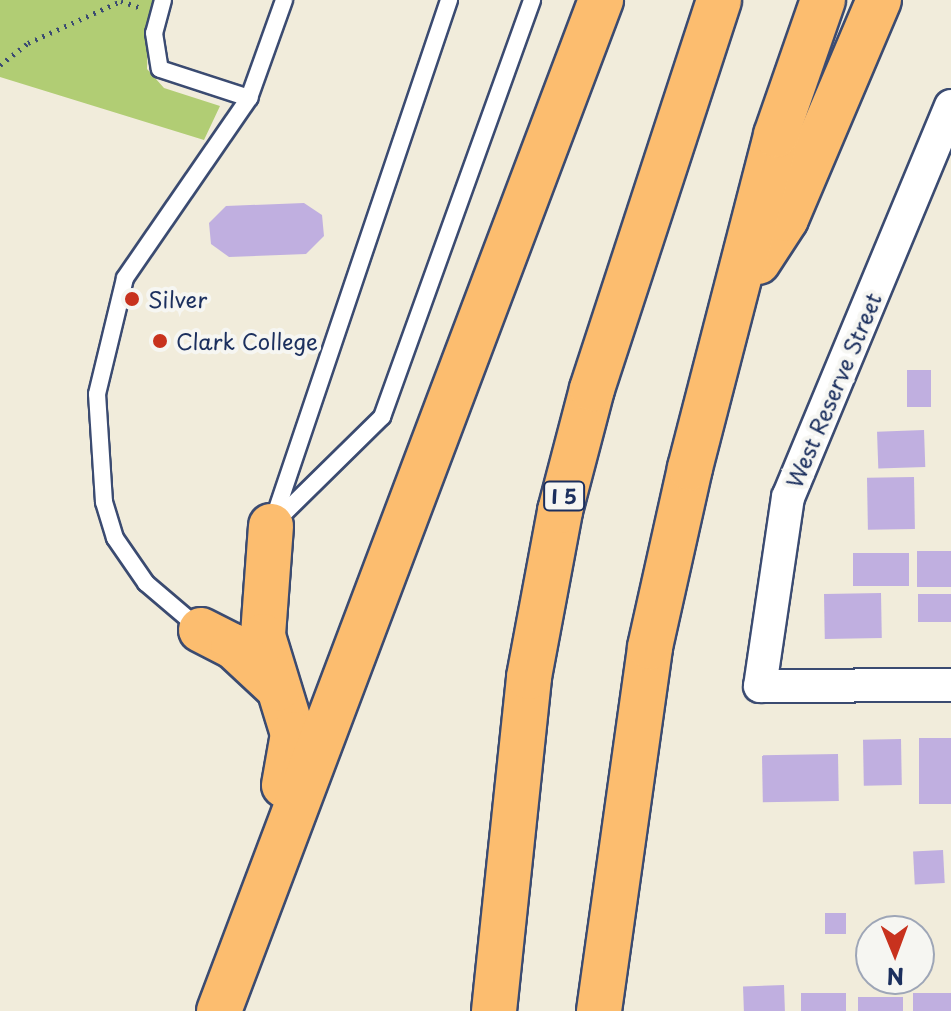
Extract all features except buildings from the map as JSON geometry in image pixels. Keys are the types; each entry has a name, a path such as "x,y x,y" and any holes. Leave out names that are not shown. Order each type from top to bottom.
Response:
{"highway":[{"path":"219,1011 269,869 601,0"},
{"name":"I 5","path":"494,1011 529,677 560,511 600,360 719,0"},
{"path":"599,1011 650,647 776,135 823,0"},
{"path":"737,294 786,219 879,0"},
{"path":"269,869 293,734 285,695 263,636 271,526"},
{"path":"201,630 233,646 285,695"}],"street":[{"name":"West Reserve Street","path":"951,106 943,143 788,497 760,686 951,685"}],"lane":[{"path":"163,0 154,33 160,69 249,98"},
{"path":"201,630 146,583 115,538 104,502 97,394 125,278 249,98 284,0"},
{"path":"271,526 449,0"},
{"path":"271,526 382,417 532,0"}],"path":[{"path":"0,65 28,43 120,0"}],"green space":[{"path":"0,0 159,0 148,25 147,69 164,88 220,106 204,140 0,77"}],"place":[{"name":"Silver","path":"132,299"},
{"name":"Clark College","path":"160,341"}]}
